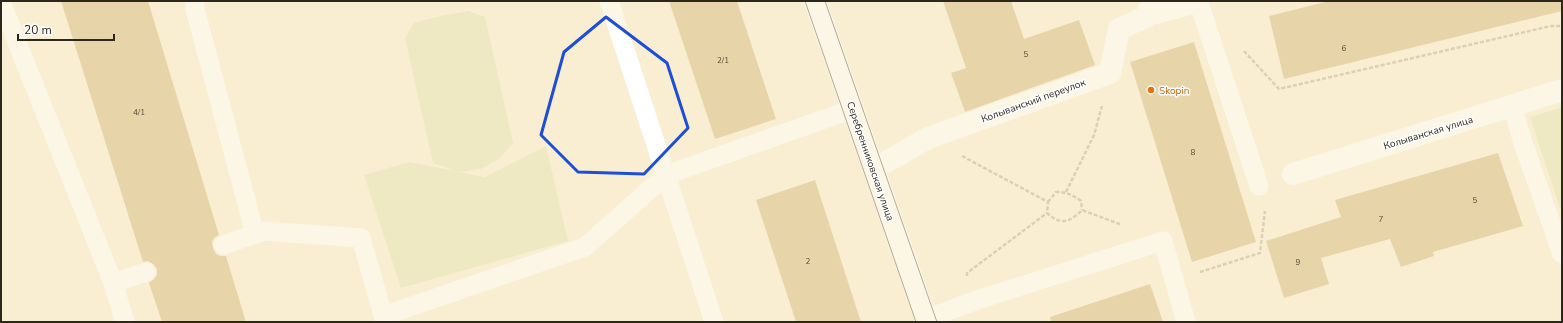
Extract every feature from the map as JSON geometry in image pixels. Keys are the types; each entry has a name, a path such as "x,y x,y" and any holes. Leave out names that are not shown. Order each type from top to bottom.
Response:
{"street":[{"name":"Серебренниковская улица","path":"814,1 853,108 926,320"},
{"path":"1110,73 1119,29 1150,9"},
{"name":"Колыванский переулок","path":"874,169 928,138 1110,73"},
{"name":"Колыванская улица","path":"1294,174 1562,90"}],"lane":[{"path":"609,1 714,322"},
{"path":"1,2 113,283 125,322"},
{"path":"1150,9 1199,2 1259,186"},
{"path":"198,4 255,234"},
{"path":"1512,106 1523,143 1562,254"},
{"path":"223,245 264,231 361,238 384,319 585,247 666,175 853,108"},
{"path":"926,320 977,300 1163,241 1186,322"},
{"path":"113,283 146,272"}],"path":[{"path":"1242,49 1279,89 1551,26 1562,26"},
{"path":"1066,192 1094,135 1110,73"},
{"path":"928,138 1048,202"},
{"path":"977,300 967,273 1047,213 1048,202 1056,192 1066,192 1073,195 1081,201 1082,210"},
{"path":"1195,274 1260,253 1266,204"},
{"path":"1047,213 1055,220 1065,222 1073,218 1082,210"},
{"path":"1082,210 1163,241"}],"highlighted area":[{"path":"606,17 667,63 688,128 644,174 578,172 541,135 564,52"}],"green space":[{"path":"469,11 485,17 513,143 500,158 481,169 459,172 485,177 546,146 568,241 401,288 364,175 409,162 456,171 433,163 405,38 414,23 440,16"},
{"path":"1562,107 1562,214 1530,117"}],"building":[{"path":"61,1 148,1 219,235 214,238 212,242 213,248 216,254 226,256 246,322 162,322 149,283 157,275 157,269 148,261 143,262"},
{"path":"669,1 737,1 776,119 715,139"},
{"path":"943,1 1011,1 1024,39 1079,20 1095,65 965,112 951,73 966,68"},
{"path":"1329,1 1562,1 1562,11 1284,79 1269,16"},
{"path":"1194,42 1256,242 1192,262 1130,62"},
{"path":"1498,153 1523,226 1433,252 1434,256 1401,267 1390,239 1321,258 1329,284 1284,298 1266,241 1341,217 1335,200"},
{"path":"815,180 861,322 796,322 756,200"},
{"path":"1150,284 1163,322 1051,322 1050,317"}],"tram line":[{"path":"805,1 916,322"},
{"path":"825,1 937,322"}],"place":[{"name":"Skopin","path":"1151,90"}]}
